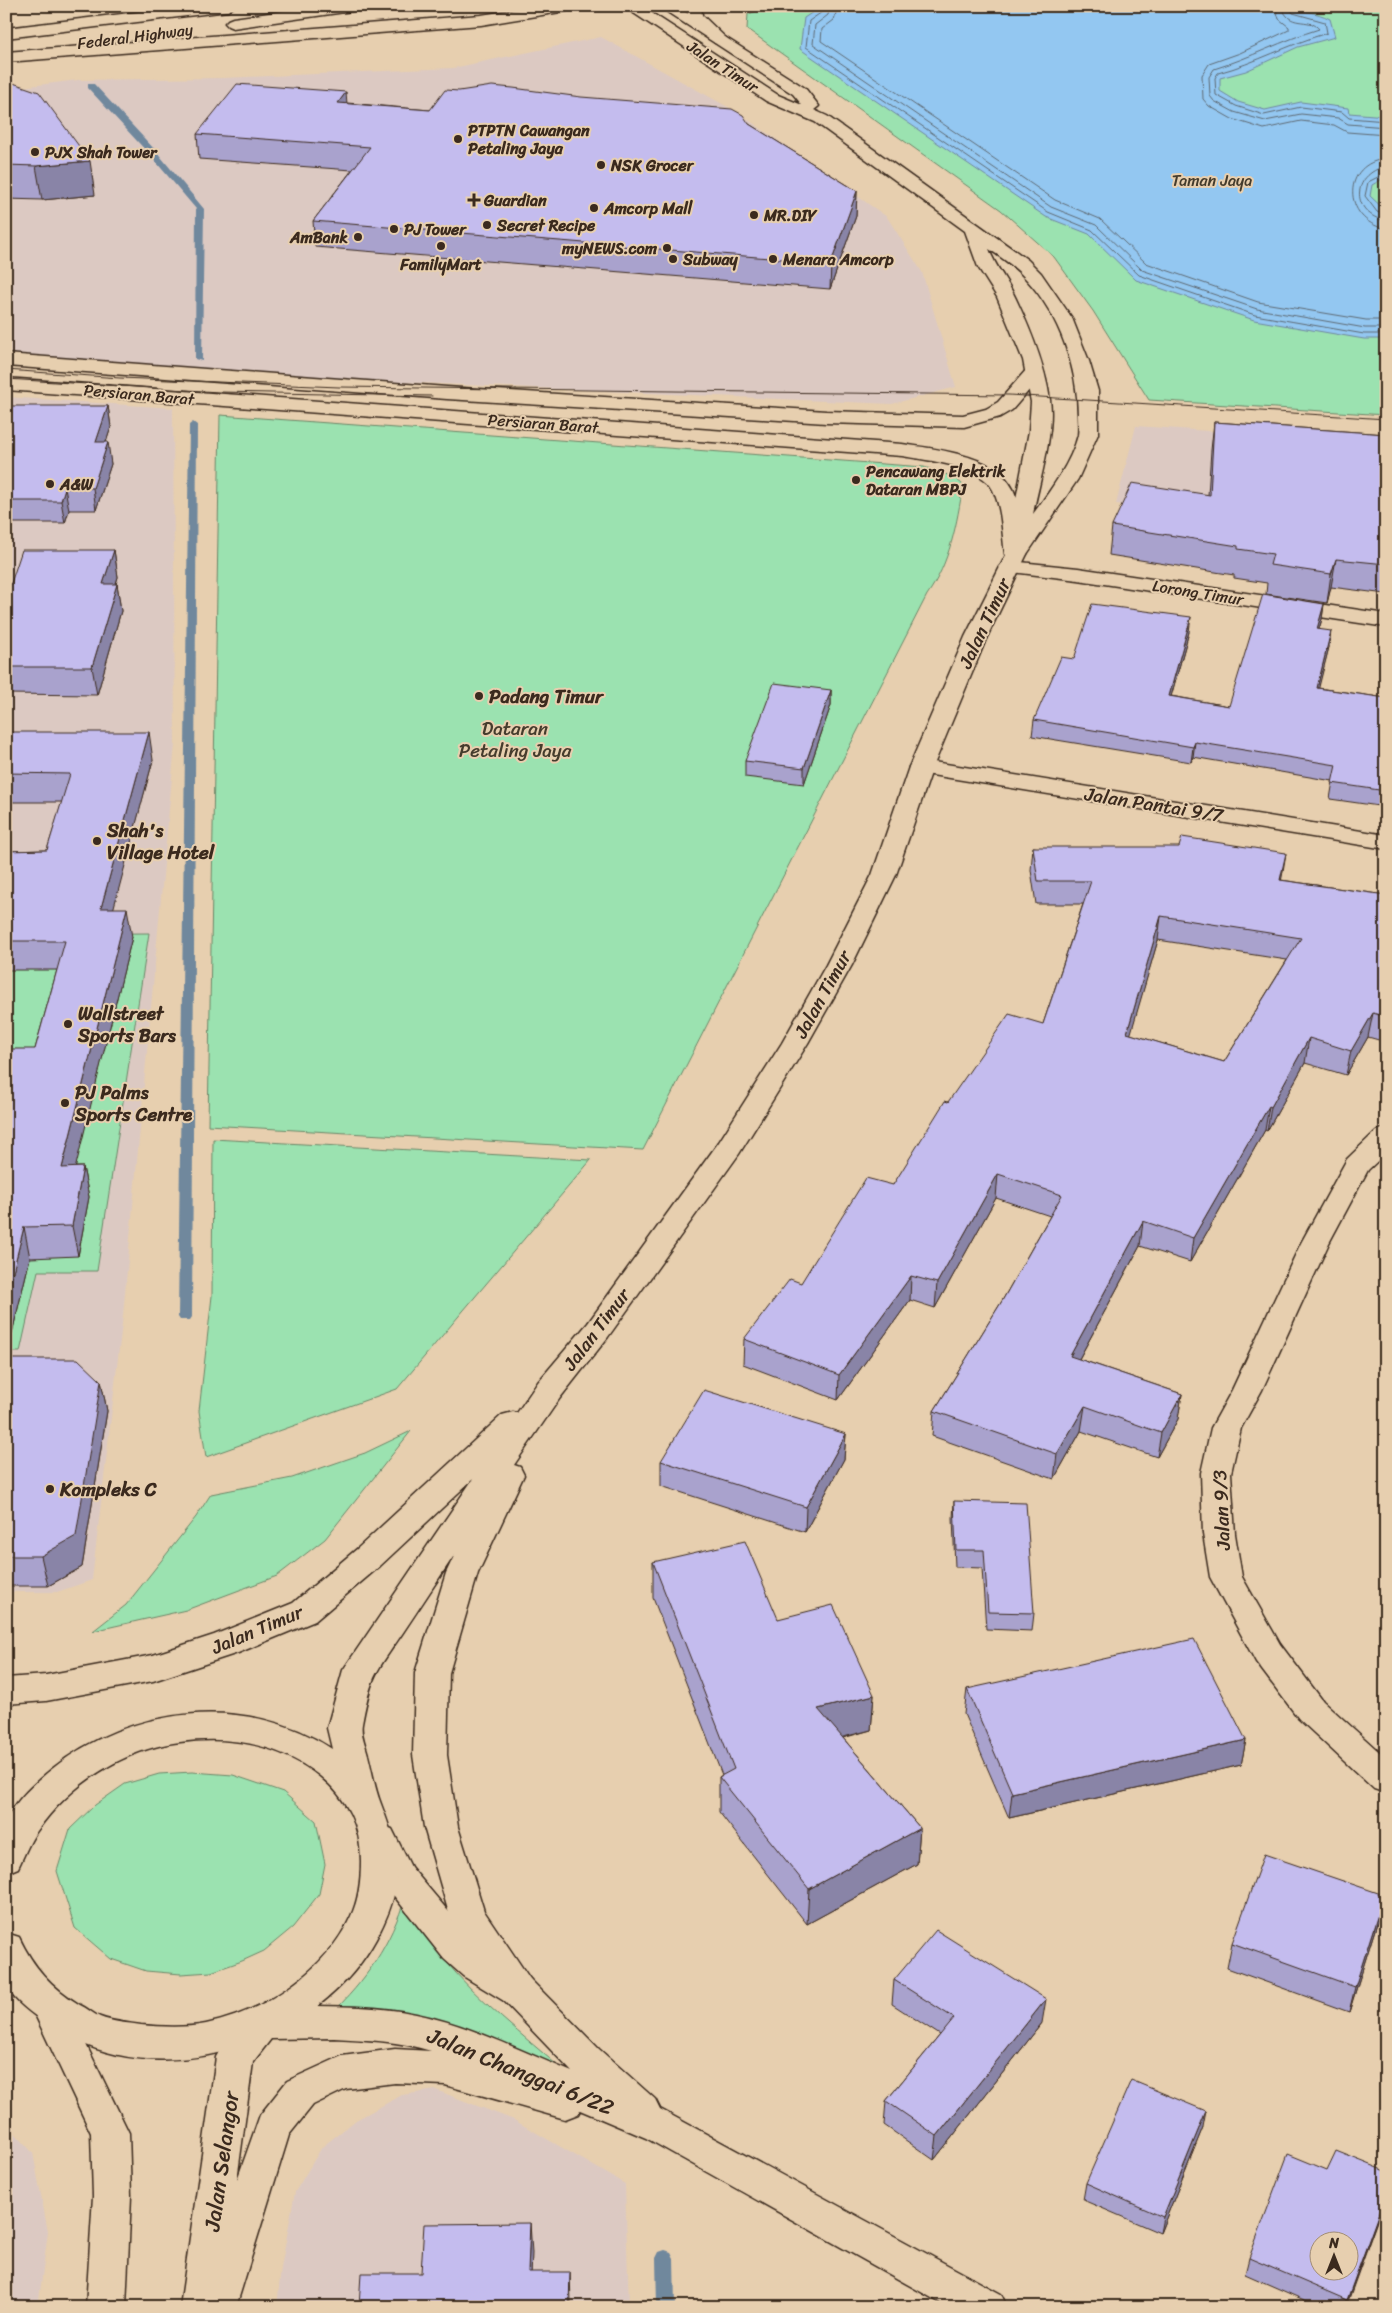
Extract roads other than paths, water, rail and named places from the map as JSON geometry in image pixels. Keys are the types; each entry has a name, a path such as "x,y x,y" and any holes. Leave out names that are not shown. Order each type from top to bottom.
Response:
{"main road":[{"name":"Federal Highway","path":"6,33 228,6"},
{"name":"Federal Highway","path":"6,52 352,6"},
{"path":"6,57 481,20 567,6"},
{"name":"Jalan Timur","path":"370,1816 344,1728 360,1670 549,1390 598,1330 729,1148 795,1043 839,964 884,876 921,767 976,637 1013,560 1068,479 1088,434 1088,391 1080,361 1063,318 1044,289 1022,264 821,119 772,98 630,6"},
{"name":"Jalan Timur","path":"665,6 799,91 821,119"},
{"path":"693,6 695,16 720,40"},
{"path":"6,20 42,14"},
{"name":"Jalan Timur","path":"973,229 987,267 1006,297 1032,360 1042,402 1040,431 1013,560"},
{"name":"Persiaran Barat","path":"6,360 855,419 964,421 993,413 1005,406 1034,373"},
{"name":"Persiaran Barat","path":"6,384 902,450 929,454 976,467 991,475 1003,488 1013,560"},
{"name":"Lorong Timur","path":"1013,560 1078,574 1386,621"},
{"name":"Jalan Pantai 9/7","path":"921,767 1386,842"},
{"name":"Jalan 9/3","path":"1386,1137 1357,1165 1315,1242 1247,1390 1226,1428 1216,1473 1219,1534 1226,1578 1268,1653 1311,1710 1386,1779"},
{"path":"517,1990 468,1917 441,1827 430,1755 432,1673 462,1573 549,1390"},
{"name":"Jalan Timur","path":"6,1691 46,1688 153,1668 226,1644 304,1612 369,1557 549,1390"},
{"path":"6,1858 24,1822 53,1788 90,1761 123,1744 177,1728 222,1726 266,1732 306,1747 338,1770 370,1816 380,1863 378,1888 364,1930 343,1962 315,1990 280,2013 261,2023 206,2040 147,2043 94,2031 49,2006 28,1986 12,1964 6,1948"},
{"name":"Jalan Changgai 6/22","path":"370,1816 399,1877 457,1948 476,1965 517,1990 586,2061 659,2126"},
{"path":"49,2006 110,2133 112,2196 106,2307"},
{"name":"Jalan Changgai 6/22","path":"261,2023 334,2022 376,2024 416,2030 469,2046 659,2126 987,2307"},
{"name":"Jalan Selangor","path":"200,2307 235,2057 261,2023"},
{"path":"216,2307 273,2127 300,2093 342,2073 395,2066 445,2068 659,2126"}],"water":[{"name":"Taman Jaya","path":"822,6 1289,6 1330,19 1335,37 1298,47 1246,71 1220,78 1220,91 1238,102 1265,110 1301,102 1348,108 1349,113 1386,116 1386,177 1372,185 1370,196 1386,211 1386,339 1364,339 1254,320 1136,280 1089,234 1046,217 800,49 804,18"}],"waterway":[{"path":"91,86 153,153 200,209 199,359"},
{"path":"185,1317 193,425"},
{"path":"665,2258 666,2307"}],"tram line":[{"path":"6,370 120,378 339,387 1009,395 1386,419"},
{"path":"6,379 219,392 432,396"}],"place":[{"name":"PTPTN Cawangan Petaling Jaya","path":"458,139"},
{"name":"PJX Shah Tower","path":"35,152"},
{"name":"NSK Grocer","path":"601,165"},
{"name":"Guardian","path":"474,200"},
{"name":"Amcorp Mall","path":"594,208"},
{"name":"MR.DIY","path":"754,215"},
{"name":"Secret Recipe","path":"487,225"},
{"name":"PJ Tower","path":"394,229"},
{"name":"AmBank","path":"358,237"},
{"name":"FamilyMart","path":"441,246"},
{"name":"myNEWS.com","path":"667,248"},
{"name":"Subway","path":"673,259"},
{"name":"Menara Amcorp","path":"773,259"},
{"name":"Pencawang Elektrik Dataran MBPJ","path":"856,480"},
{"name":"A&W","path":"50,484"},
{"name":"Padang Timur","path":"479,696"},
{"name":"Shah's Village Hotel","path":"97,841"},
{"name":"Wallstreet Sports Bars","path":"68,1024"},
{"name":"PJ Palms Sports Centre","path":"65,1103"},
{"name":"Kompleks C","path":"50,1489"}],"park label":[{"name":"Dataran Petaling Jaya","path":"515,739"}]}
